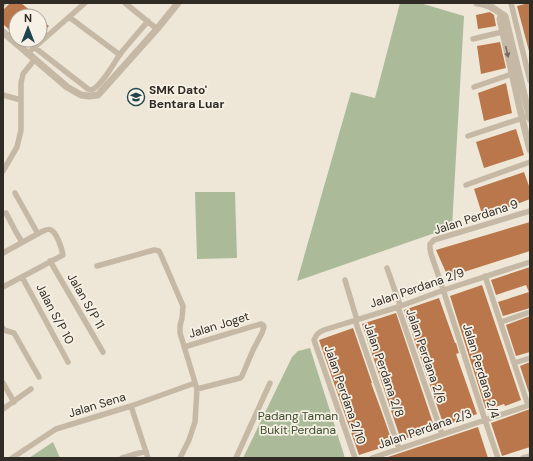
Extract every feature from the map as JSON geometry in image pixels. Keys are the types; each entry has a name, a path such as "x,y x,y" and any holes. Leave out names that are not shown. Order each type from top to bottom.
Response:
{"street":[{"path":"48,35 85,3"},
{"path":"125,3 157,29"},
{"path":"3,32 67,87 81,95 98,95 157,29 178,3"},
{"path":"468,136 522,118 530,117 516,73 506,31 506,16 490,4 477,3"},
{"path":"511,3 530,82"},
{"path":"68,17 120,55"},
{"path":"35,48 91,90 96,88 120,55 148,21"},
{"path":"473,39 506,31"},
{"path":"28,53 33,48"},
{"path":"3,171 17,146 20,137 21,83 23,74 35,59"},
{"path":"474,87 516,73"},
{"path":"516,73 522,118 530,150"},
{"path":"3,95 21,100"},
{"path":"466,184 530,162"},
{"path":"15,193 38,234"},
{"name":"Jalan Perdana 9","path":"444,290 431,254 430,244 434,240 530,211"},
{"path":"6,213 22,242"},
{"path":"3,253 47,229 52,230 59,241 63,255 3,287"},
{"path":"97,266 154,250 158,251 161,255 183,306 180,333 197,390 195,422 189,440 180,458"},
{"name":"Jalan S/P 11","path":"50,261 103,352"},
{"name":"Jalan Perdana 2/9","path":"314,340 319,332 324,330 530,262"},
{"name":"Jalan Perdana 2/6","path":"387,268 442,434"},
{"path":"486,276 529,405"},
{"name":"Jalan S/P 10","path":"22,277 68,362"},
{"name":"Jalan Perdana 2/8","path":"345,280 356,320 399,449"},
{"name":"Jalan Perdana 2/4","path":"444,290 484,420 498,458"},
{"path":"501,322 530,312"},
{"name":"Jalan Joget","path":"184,348 261,324 263,324 264,327 240,378 197,390"},
{"path":"3,329 14,333 38,377"},
{"name":"Jalan Perdana 2/10","path":"314,340 355,458"},
{"path":"514,363 530,358"},
{"name":"Jalan Sena","path":"12,458 56,429 131,406 195,383"},
{"path":"236,458 270,383"},
{"path":"3,384 14,402"},
{"path":"3,409 31,389"},
{"name":"Jalan Perdana 2/3","path":"372,458 529,405"},
{"path":"131,406 148,458"},
{"path":"122,458 146,451"},
{"path":"523,458 530,456"}],"green space":[{"path":"400,3 420,3 464,16 452,227 297,281 351,92 375,98"},
{"path":"195,192 235,192 237,258 197,259"},
{"name":"Padang Taman Bukit Perdana","path":"310,348 345,458 243,458 292,357 298,351"},
{"path":"53,442 60,458 29,458"}],"building":[{"path":"10,3 21,3 27,8 8,8 8,29 3,24 3,10"},
{"path":"529,3 530,51 517,6"},
{"path":"490,12 494,15 496,26 478,29 476,15"},
{"path":"500,42 506,68 481,74 477,46"},
{"path":"506,83 512,113 484,121 478,93"},
{"path":"516,129 524,155 484,168 476,142"},
{"path":"524,172 530,189 530,199 483,217 474,189"},
{"path":"530,222 530,251 448,277 436,250"},
{"path":"530,267 530,308 503,316 498,302 529,292 526,285 496,295 491,280"},
{"path":"482,285 521,400 505,406 504,404 486,410 450,296"},
{"path":"439,298 456,343 459,353 456,354 477,414 444,426 404,310"},
{"path":"396,313 435,429 401,440 362,324"},
{"path":"530,316 530,352 516,356 506,325"},
{"path":"353,328 393,444 359,455 319,340"},
{"path":"530,362 530,396 520,366"},
{"path":"530,409 530,447 502,456 491,423"},
{"path":"478,427 488,458 385,458"}],"place":[{"name":"SMK Dato' Bentara Luar","path":"136,97"}]}
